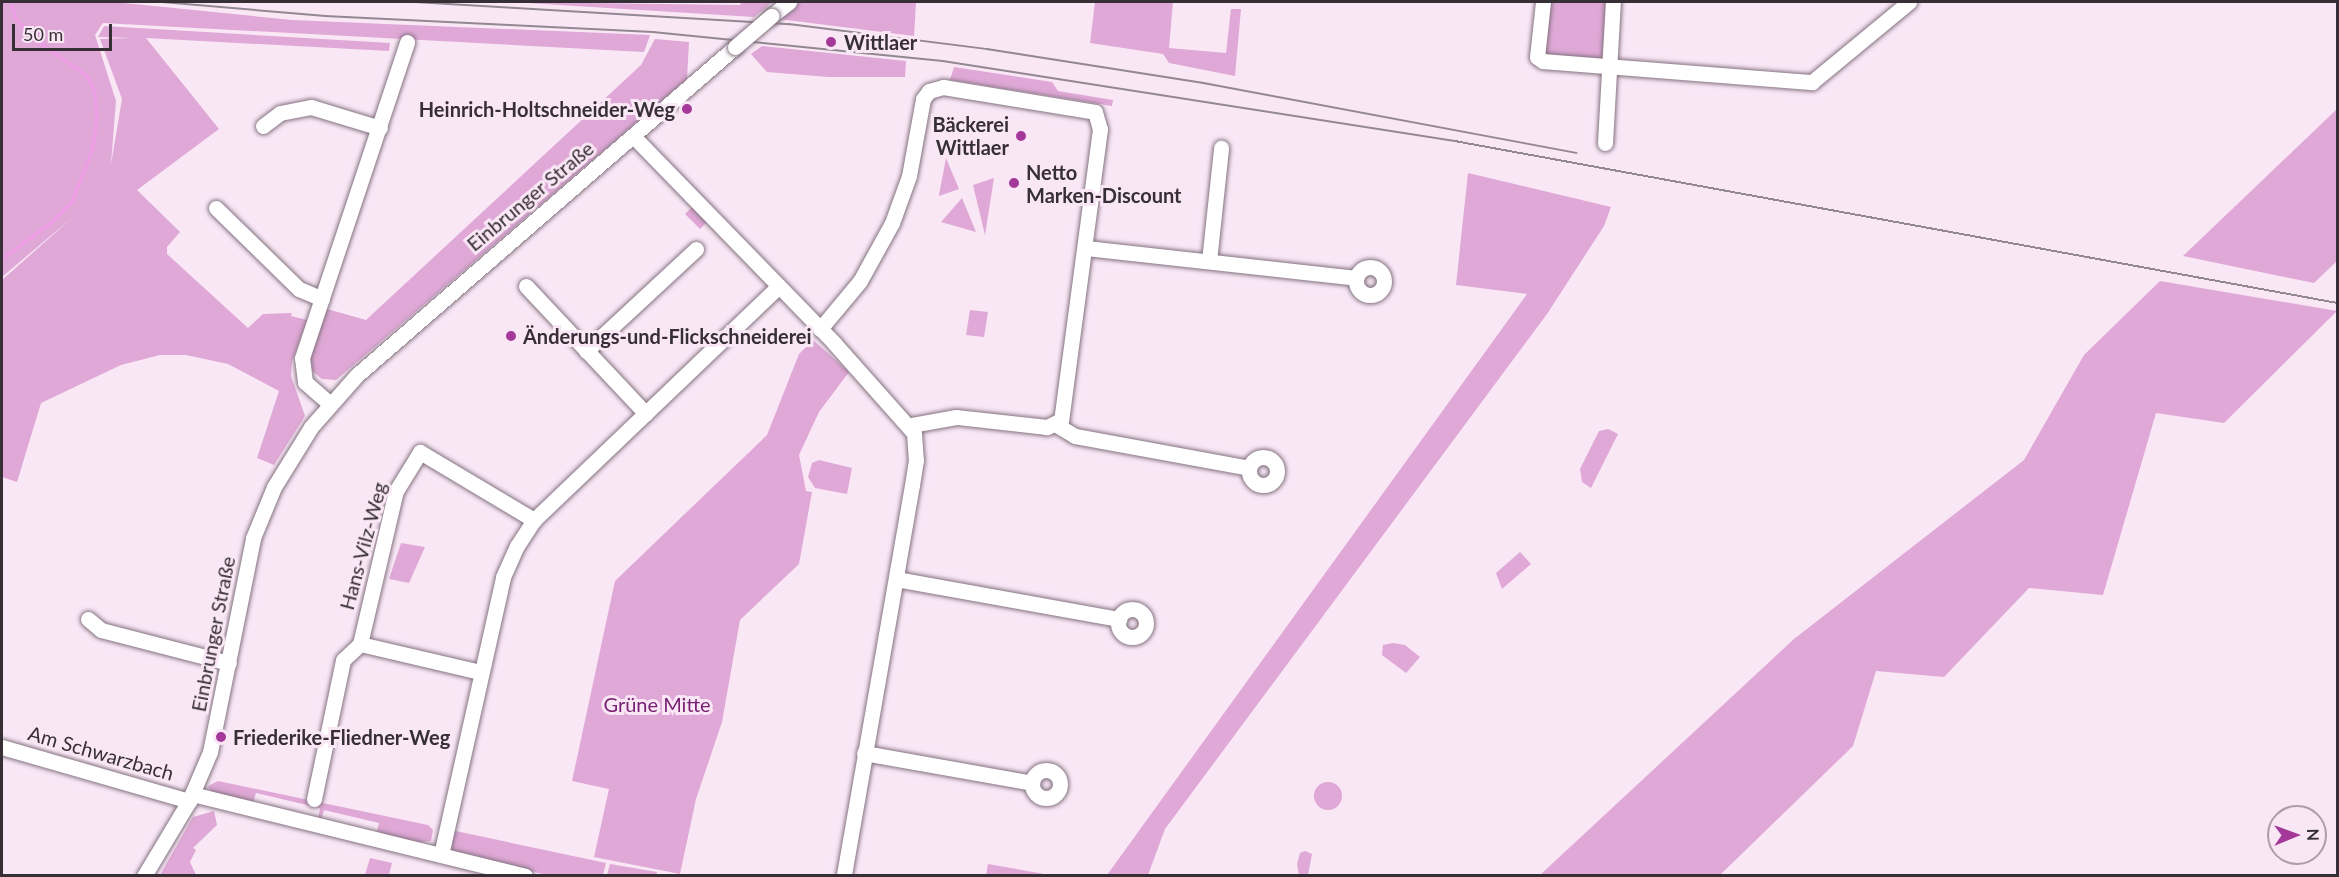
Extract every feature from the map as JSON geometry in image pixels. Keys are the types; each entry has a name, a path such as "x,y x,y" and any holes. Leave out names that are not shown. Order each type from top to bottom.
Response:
{"street":[{"name":"Einbrunger Straße","path":"144,876 190,797 210,752 246,570 263,512 284,471 329,403 475,270 634,137 789,2"},
{"path":"1543,2 1537,57 1556,63 1608,65 1812,82 1909,2"},
{"path":"1605,143 1613,2"},
{"path":"329,403 305,382 302,368 322,298 407,42"},
{"path":"820,329 860,281 892,223 909,176 923,99 938,87 1095,112 1100,129 1064,412 1055,424 1040,427 940,417 911,425"},
{"path":"263,126 280,113 311,107 380,128"},
{"path":"634,137 911,425 916,460 844,876"},
{"path":"1209,261 1221,148"},
{"path":"216,208 299,289 322,298"},
{"path":"1086,248 1356,278"},
{"path":"586,351 696,249"},
{"path":"526,286 646,414"},
{"path":"441,855 503,577 534,520 778,287"},
{"path":"1055,424 1075,436 1250,468"},
{"name":"Hans-Vilz-Weg","path":"314,799 343,660 360,644 396,491 420,452 534,520"},
{"path":"896,579 1119,619"},
{"path":"88,619 101,630 229,663"},
{"path":"360,644 480,672"},
{"name":"Am Schwarzbach","path":"2,747 190,797"},
{"path":"864,753 1032,783"},
{"path":"190,797 525,876"}],"green space":[{"path":"2,2 114,2 292,20 650,35 644,52 103,23 95,35 116,101 111,164 122,99 100,39 131,38 98,37 104,26 390,43 389,51 146,38 219,129 137,190 180,232 167,247 167,254 248,328 263,314 292,313 291,316 307,320 292,362 291,376 305,416 274,465 257,458 279,391 228,364 186,355 160,355 121,365 41,403 17,482 2,477 2,280 73,217 2,277"},
{"path":"511,2 740,5 742,2 772,2 754,17"},
{"path":"800,2 916,2 914,36 779,19"},
{"path":"1095,2 1173,2 1169,48 1226,53 1231,9 1241,9 1235,76 1169,63 1163,54 1090,43"},
{"path":"1547,2 1607,2 1602,59 1544,54"},
{"path":"655,39 689,42 687,79 336,380 322,379 312,371 310,357 327,309 366,320 641,65"},
{"path":"762,46 906,61 905,77 828,77 767,72 751,54"},
{"path":"954,67 1052,82 1058,91 1113,100 1112,106 950,80"},
{"path":"2337,109 2337,261 2314,283 2183,256"},
{"path":"946,158 959,189 939,196 939,195"},
{"path":"1468,173 1611,207 1604,226 1547,314 1165,829 1148,875 1107,875 1527,294 1456,285"},
{"path":"994,178 985,235 973,185"},
{"path":"962,198 976,232 941,222"},
{"path":"692,207 707,222 700,229 685,214"},
{"path":"2160,281 2337,311 2224,423 2156,413 2103,595 2029,588 1944,677 1876,671 1853,746 1720,875 1540,875 1794,639 2024,460 2084,355"},
{"path":"970,310 988,312 984,337 966,335"},
{"name":"Grüne Mitte","path":"813,340 849,372 819,412 799,455 806,491 812,492 799,564 740,620 722,722 696,799 680,874 594,857 609,789 572,781 615,581 767,435 799,354"},
{"path":"1608,429 1618,434 1591,488 1582,482 1580,469 1599,431"},
{"path":"819,460 852,468 847,494 815,488 808,477 812,463"},
{"path":"401,543 425,547 409,583 389,579"},
{"path":"1520,552 1531,564 1502,589 1496,573"},
{"path":"1393,643 1405,645 1420,657 1406,673 1382,655 1383,645"},
{"path":"218,781 428,825 433,830 431,841 412,843 376,835 379,823 324,810 321,820 318,819 320,808 256,793 253,804 211,792 208,786"},
{"path":"1328,782 1338,786 1342,796 1338,806 1328,810 1318,806 1314,796 1318,786"},
{"path":"214,811 217,825 193,848 196,850 190,862 196,875 160,875 193,817"},
{"path":"451,830 606,863 603,875 547,875 464,856 452,850"},
{"path":"1305,851 1312,854 1308,875 1299,875 1297,864 1300,853"},
{"path":"370,858 392,863 389,875 365,875"},
{"path":"610,864 657,872 656,875 607,875"},
{"path":"988,864 1050,875 986,875"}],"waterway":[{"path":"2,259 51,223 72,202 92,151 97,121 95,93 88,77 37,41 16,19 12,6"}],"tram line":[{"path":"162,2 325,16 653,32 943,61 1455,141 2338,303"},
{"path":"415,2 789,24 987,49 1203,83 1577,153"}],"place":[{"name":"Wittlaer","path":"831,42"},
{"name":"Heinrich-Holtschneider-Weg","path":"687,109"},
{"name":"Bäckerei Wittlaer","path":"1021,136"},
{"name":"Netto Marken-Discount","path":"1014,183"},
{"name":"Änderungs-und-Flickschneiderei","path":"511,336"},
{"name":"Friederike-Fliedner-Weg","path":"221,737"}]}
